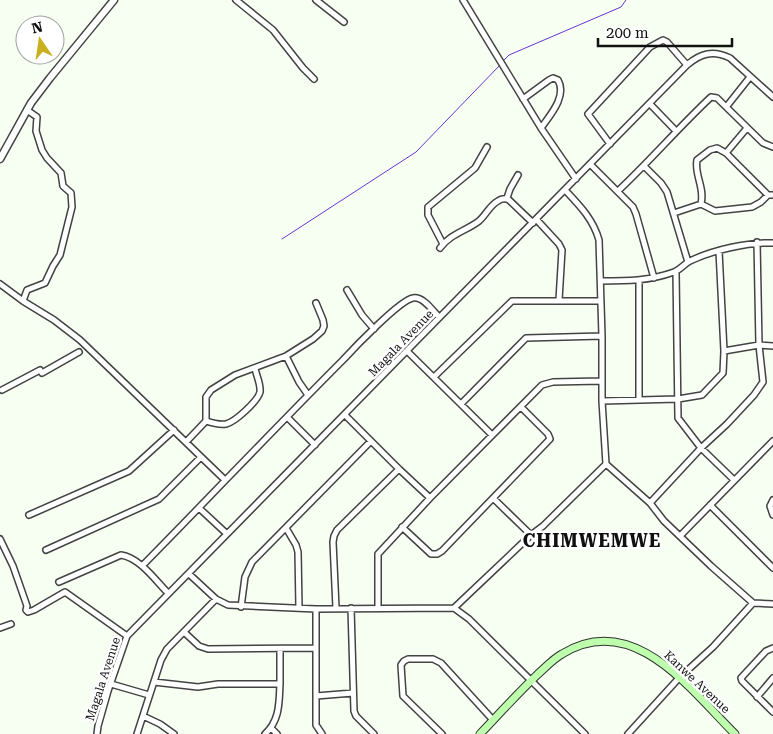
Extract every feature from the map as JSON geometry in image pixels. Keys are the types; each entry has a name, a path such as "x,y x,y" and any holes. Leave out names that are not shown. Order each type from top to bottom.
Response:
{"main road":[{"name":"Kanwe Avenue","path":"480,734 531,681 560,655 585,643 611,641 629,645 652,655 680,678 735,734"}],"street":[{"path":"0,159 27,110 50,78 114,0"},
{"path":"236,0 273,30 314,79"},
{"path":"316,0 344,22"},
{"path":"463,0 541,128 576,179"},
{"path":"610,144 588,114 650,47 663,40 687,64"},
{"name":"Magala Avenue","path":"97,734 127,636 650,104 687,64 706,53 722,54 730,58 773,97"},
{"path":"726,106 750,77"},
{"path":"523,99 553,78 558,80 561,90 560,95 556,105 541,128"},
{"path":"618,191 711,98 717,98 763,142 773,147"},
{"path":"650,104 676,131"},
{"path":"23,301 27,290 45,283 60,255 73,204 71,193 62,184 61,173 42,150 36,131 36,117 27,110"},
{"path":"726,153 747,128"},
{"path":"486,147 475,168 428,207 428,214 441,246 446,240 479,220 494,203 507,198"},
{"path":"674,213 702,204 715,211 752,207 770,195 726,153 716,148 697,160 703,193 702,204"},
{"path":"590,164 629,202 636,214 654,278"},
{"path":"644,166 665,187 688,262"},
{"path":"507,198 518,175"},
{"path":"565,190 584,211 596,229 599,240 602,336 601,381 606,464 650,503 680,536 753,603 773,604"},
{"path":"507,198 559,244 562,250 559,300"},
{"path":"601,281 639,281 654,278 676,272 688,262 719,251 756,242 773,243"},
{"path":"650,503 761,386 763,377 759,344 756,242"},
{"path":"602,401 696,397 707,391 723,373 724,351 719,251"},
{"path":"676,272 678,413 680,422 701,448 734,480"},
{"path":"639,281 639,400"},
{"path":"0,284 80,340 225,480"},
{"path":"347,290 357,308 374,329"},
{"path":"142,566 308,395 405,301 416,297 421,299 439,317"},
{"path":"434,377 512,302 601,301"},
{"path":"186,442 206,421 206,397 211,390 235,375 286,356 322,331 324,326 323,320 316,303"},
{"path":"461,404 526,338 602,336"},
{"path":"724,351 759,344 773,346"},
{"path":"407,351 492,435"},
{"path":"2,390 78,352"},
{"path":"286,356 308,395"},
{"path":"206,421 222,424 236,420 257,398 260,393 255,368"},
{"path":"378,608 378,554 402,526 542,385 548,382 601,381"},
{"path":"402,526 431,554 437,554 494,499 550,439 548,434 521,407"},
{"path":"344,415 430,498"},
{"path":"287,417 315,445"},
{"path":"29,515 128,471 174,430"},
{"path":"242,607 247,570 252,562 371,441"},
{"path":"680,536 773,441"},
{"path":"46,550 159,499 201,457"},
{"path":"454,608 531,535 543,526 606,464"},
{"path":"336,608 334,536 337,530 399,469"},
{"path":"494,499 531,535"},
{"path":"773,500 770,506 773,515"},
{"path":"710,505 773,568"},
{"path":"199,508 227,534"},
{"path":"286,528 298,548 300,608"},
{"path":"0,539 13,566 28,612 65,592 127,636"},
{"path":"59,582 121,555 128,556 142,566 168,594"},
{"path":"189,574 216,599 228,605 242,607 316,609 454,608 469,619 585,734"},
{"path":"137,734 161,660 167,650 216,599"},
{"path":"628,734 753,603"},
{"path":"351,608 353,705 356,716 374,734"},
{"path":"316,609 317,728 322,734"},
{"path":"0,628 11,624"},
{"path":"184,632 199,646 208,649 316,648"},
{"path":"773,648 766,651 741,678 773,712"},
{"path":"265,734 271,728 279,708 280,649"},
{"path":"442,734 403,696 401,665 408,659 433,660 440,663 493,720"},
{"path":"757,697 773,678"},
{"path":"154,682 198,687 218,684 280,684"},
{"path":"111,684 149,695"},
{"path":"316,696 353,693"},
{"path":"143,716 165,727 174,734"},
{"path":"271,728 277,734"},
{"path":"312,734 317,728"}],"waterway":[{"path":"503,61 509,55 621,7 626,0"},
{"path":"282,239 416,152 501,64"}],"district":[{"name":"CHIMWEMWE","path":"592,541"}]}
